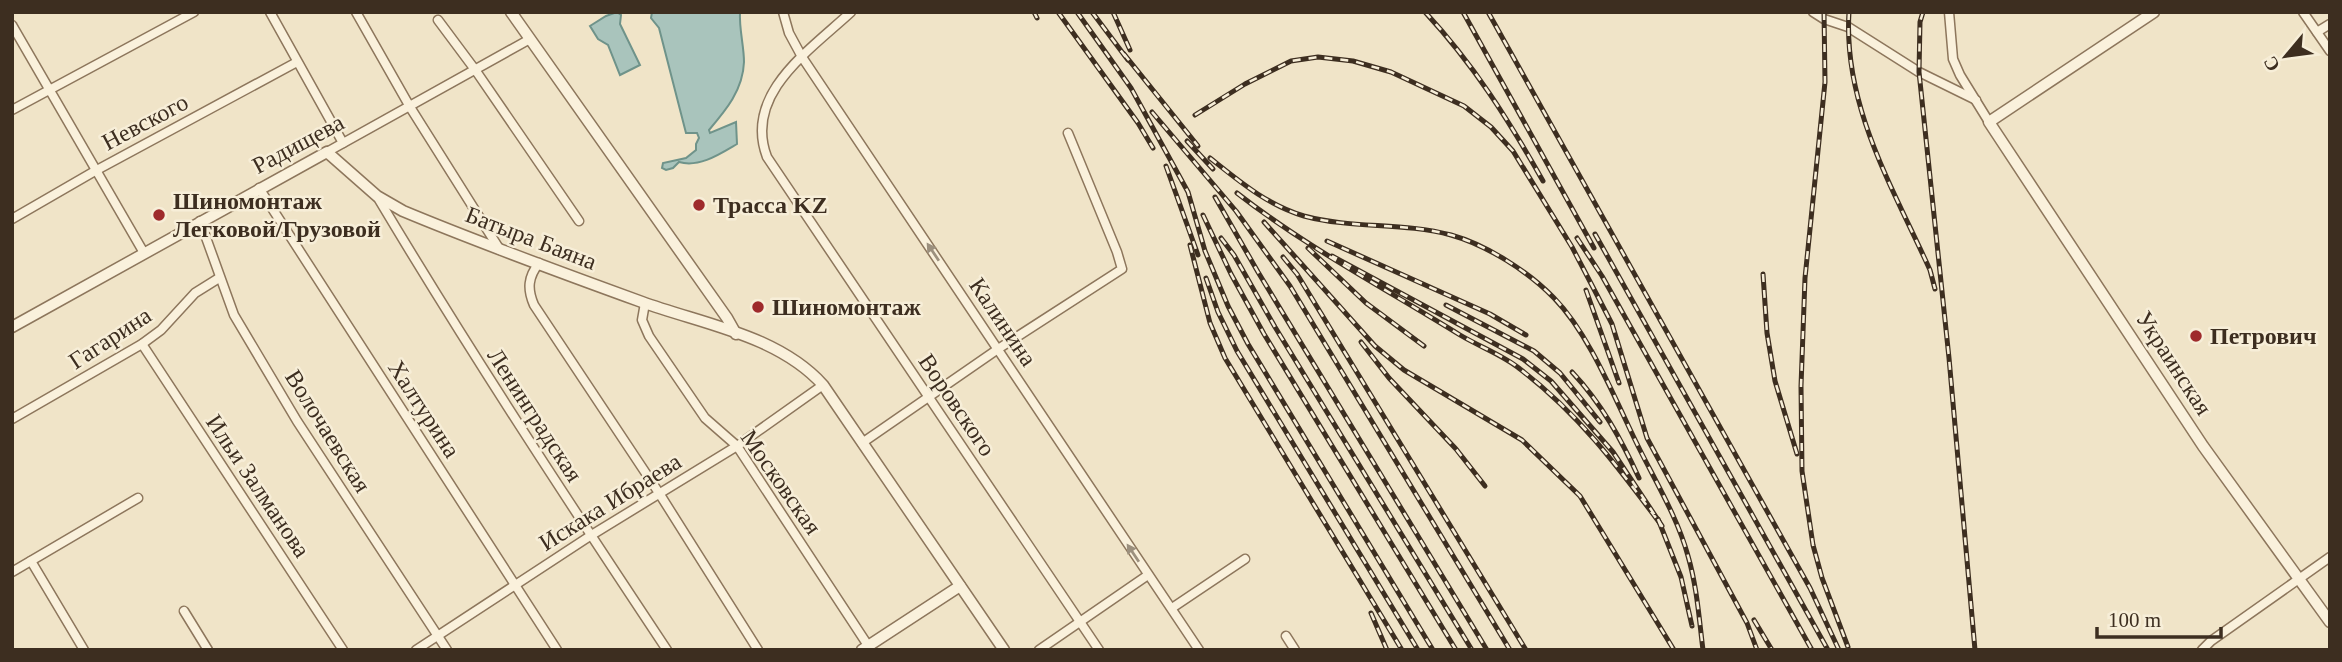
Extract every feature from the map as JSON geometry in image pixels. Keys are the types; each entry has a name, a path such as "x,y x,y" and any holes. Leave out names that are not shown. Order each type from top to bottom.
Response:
{"street":[{"path":"12,110 194,12"},
{"path":"270,12 343,143"},
{"path":"356,12 410,107 500,250"},
{"path":"511,12 736,334"},
{"name":"Калинина","path":"783,12 789,33 802,57 1199,650"},
{"name":"Воровского","path":"851,12 802,57 771,93 764,113 761,136 767,158 1099,650"},
{"path":"1813,12 1824,19 1848,27 1919,72 1976,100"},
{"path":"1949,12 1953,59 1989,122 2154,12"},
{"path":"2303,12 2330,51"},
{"path":"438,20 579,221"},
{"path":"2317,32 2330,23"},
{"path":"12,25 144,253"},
{"name":"Радищева","path":"12,327 530,39"},
{"name":"Невского","path":"12,219 297,62"},
{"name":"Украинская","path":"1989,122 2203,446 2330,622"},
{"path":"862,443 998,349 1122,269 1068,134"},
{"name":"Батыра Баяна","path":"327,152 377,196 403,211 500,250 736,334 805,366 823,385 1004,650"},
{"name":"Халтурина","path":"259,188 557,650"},
{"name":"Ленинградская","path":"377,196 451,320 667,650"},
{"name":"Волочаевская","path":"200,221 234,315 298,421 447,650"},
{"path":"539,263 530,278 529,289 534,305 659,493 758,650"},
{"name":"Гагарина","path":"12,419 142,344 161,330 195,293 219,278"},
{"name":"Московская","path":"645,303 642,320 649,336 705,418 737,446 867,648"},
{"name":"Ильи Залманова","path":"142,344 343,650"},
{"name":"Искака Ибраева","path":"416,650 590,536 737,446 823,385"},
{"path":"12,572 138,498"},
{"path":"2202,650 2330,557"},
{"path":"1172,608 1245,559"},
{"path":"31,561 84,650"},
{"path":"1038,650 1148,575"},
{"path":"867,648 960,586"},
{"path":"184,611 208,650"},
{"path":"1286,636 1295,650"}],"water":[{"path":"617,12 621,15 620,24 640,65 620,75 608,45 598,39 590,26"},
{"path":"652,12 740,12 743,72 737,91 709,130 710,133 736,122 737,144 709,159 694,163 679,162 666,170 662,168 663,163 686,158 696,150 699,138 697,133 686,133 659,28 651,18"}],"railway":[{"path":"1034,12 1037,18"},
{"path":"1058,12 1153,148"},
{"path":"1077,12 1131,88 1188,192 1205,251 1228,306 1248,344 1433,650"},
{"path":"1092,12 1128,60"},
{"path":"1113,12 1130,50"},
{"path":"1425,12 1489,93 1543,181"},
{"path":"1463,12 1594,248"},
{"path":"1488,12 1810,588 1839,650"},
{"path":"1824,12 1825,82 1805,278 1801,386 1802,471 1813,545 1822,578 1848,647"},
{"path":"1849,12 1849,47 1862,113 1873,146 1930,270 1935,289"},
{"path":"1923,12 1920,22 1919,72 1949,358 1975,650"},
{"path":"1124,54 1198,146"},
{"path":"1195,115 1245,84 1291,61 1318,57 1353,61 1391,72 1464,106 1491,127 1513,151 1572,247 1612,324 1647,438 1747,623 1757,650"},
{"path":"1152,112 1236,211 1290,286 1510,650"},
{"path":"1187,141 1213,169"},
{"path":"1210,158 1266,199 1304,216 1340,223 1433,231 1479,245 1507,260 1554,298 1591,350 1679,529 1694,579 1703,650"},
{"path":"1166,166 1198,255"},
{"path":"1237,193 1318,250 1520,369 1580,423 1662,526 1613,452 1551,381 1523,359 1332,256"},
{"path":"1215,197 1487,650"},
{"path":"1203,215 1264,334 1456,650"},
{"path":"1264,222 1375,346 1404,370 1522,440 1580,496 1674,650"},
{"path":"1595,234 1828,650"},
{"path":"1221,238 1234,255 1472,650"},
{"path":"1577,238 1602,276 1812,650"},
{"path":"1327,241 1490,314 1526,335"},
{"path":"1190,245 1210,323 1225,358 1402,650"},
{"path":"1308,248 1366,303 1424,346"},
{"path":"1283,257 1297,274 1526,650"},
{"path":"1763,274 1767,333 1775,381 1797,454"},
{"path":"1206,278 1218,312 1237,351 1418,650"},
{"path":"1586,290 1619,383"},
{"path":"1446,305 1534,351 1560,373 1600,422"},
{"path":"1361,342 1389,378 1456,449 1485,486"},
{"path":"1572,372 1610,422 1639,478"},
{"path":"1658,519 1681,577 1692,626"},
{"path":"1371,613 1387,650"},
{"path":"1754,620 1772,650"}],"place":[{"name":"Трасса KZ","path":"699,205"},
{"name":"Шиномонтаж Легковой/Грузовой","path":"159,215"},
{"name":"Шиномонтаж","path":"758,307"},
{"name":"Петрович","path":"2196,336"}]}
